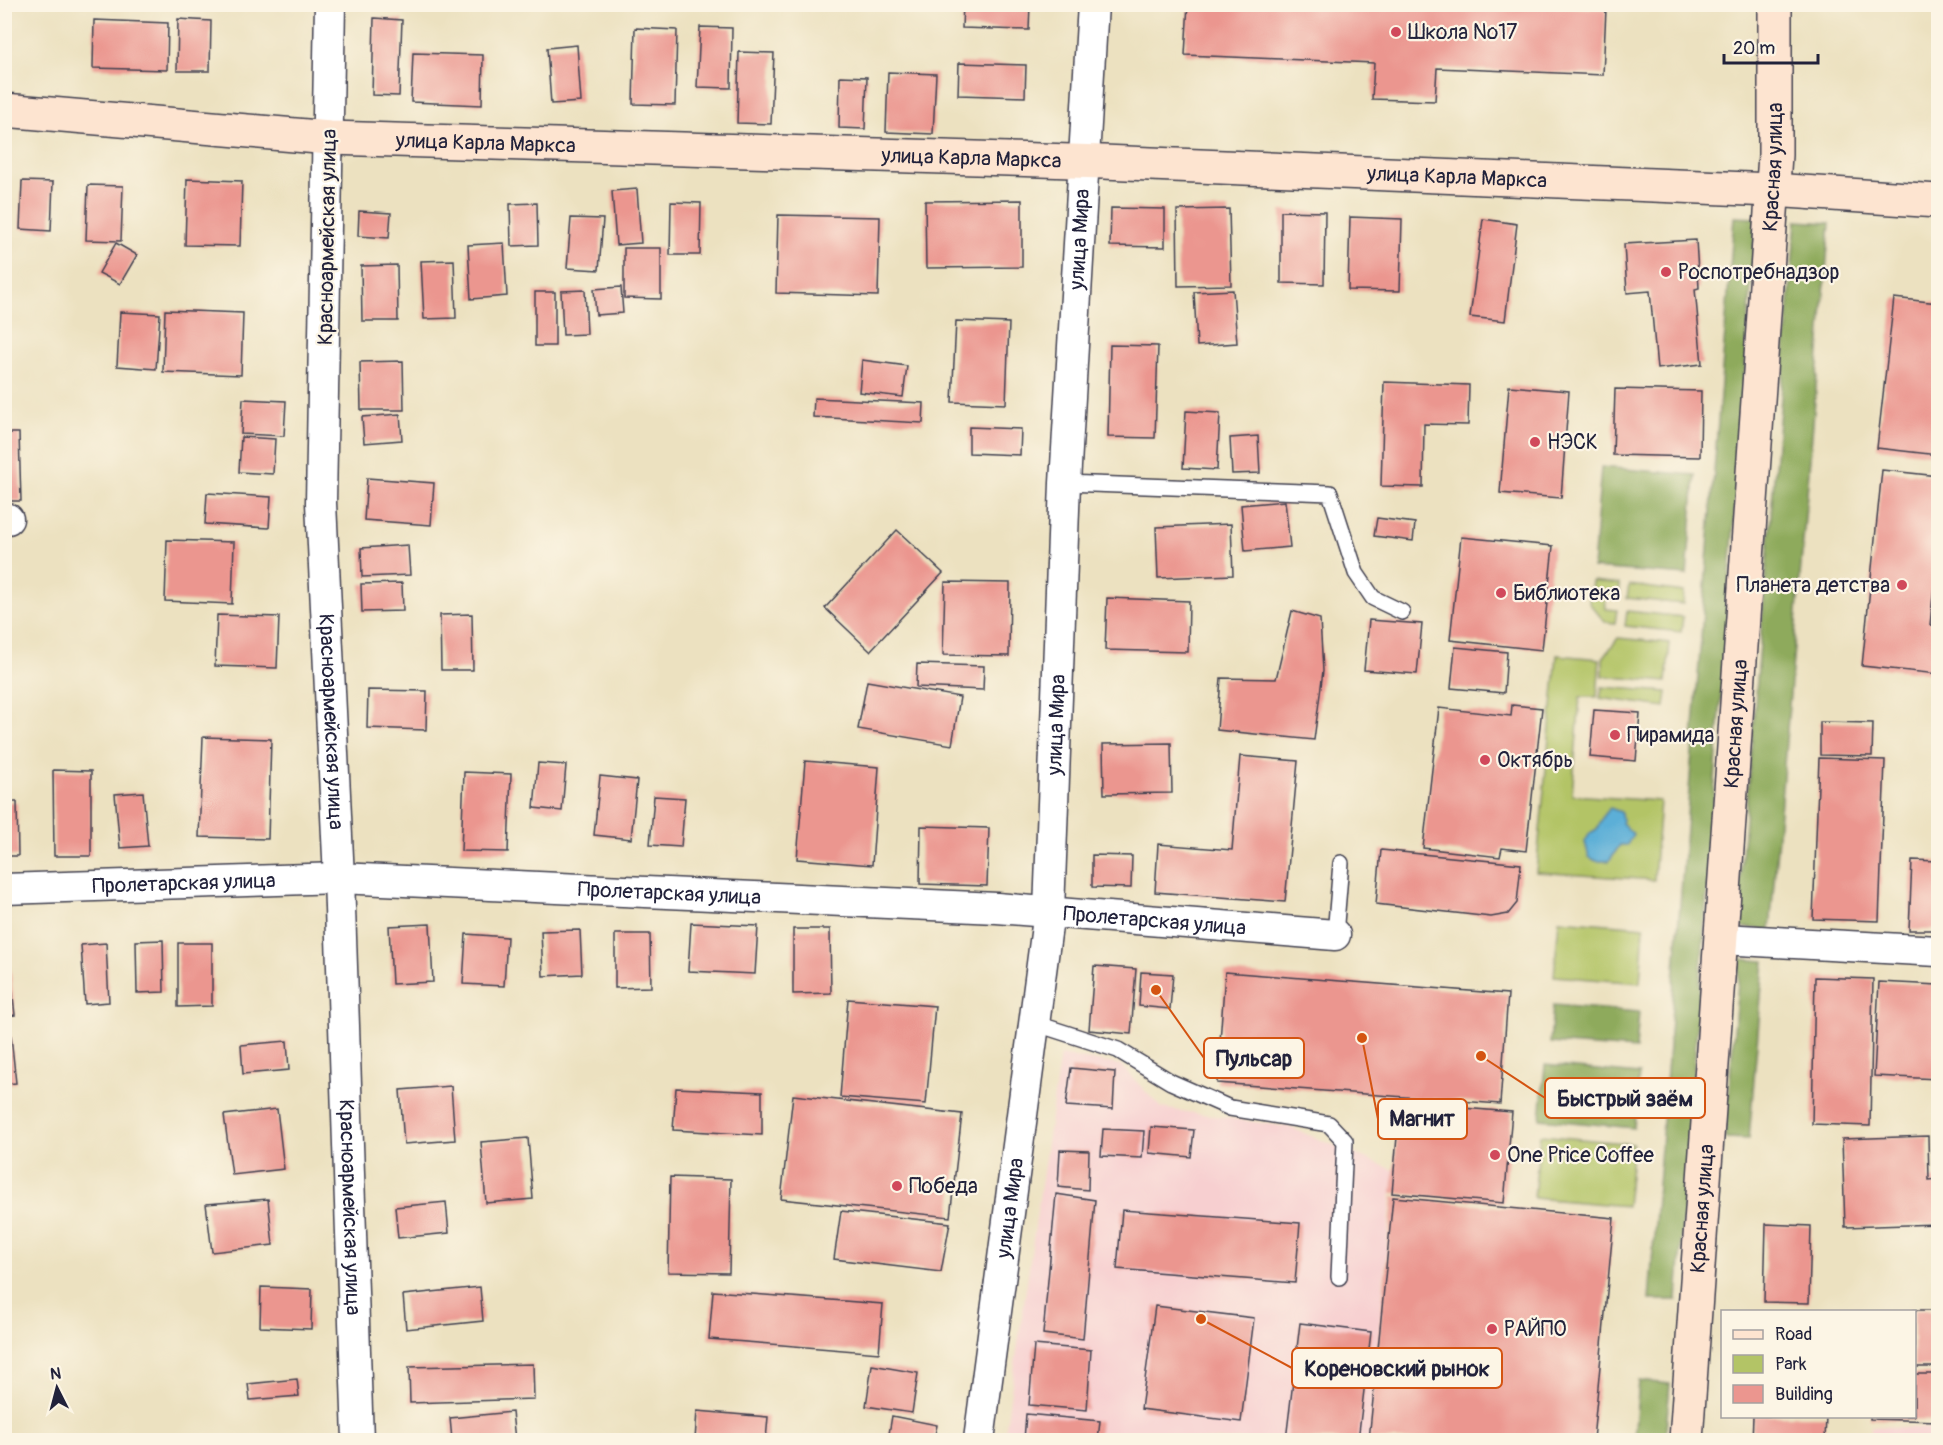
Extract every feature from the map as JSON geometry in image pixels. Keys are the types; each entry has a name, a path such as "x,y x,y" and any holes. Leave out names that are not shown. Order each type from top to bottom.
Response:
{"main road":[{"name":"Красная улица","path":"1686,1440 1775,155 1775,4"},
{"name":"улица Карла Маркса","path":"4,110 330,138 1083,162 1772,190 1938,201"}],"street":[{"name":"Красноармейская улица","path":"330,4 330,138 321,503 339,878 358,1440"},
{"name":"улица Мира","path":"979,1440 1049,911 1065,483 1093,4"},
{"name":"Пролетарская улица","path":"4,889 339,878 1049,911 1335,935"},
{"path":"1722,939 1938,951"}],"lane":[{"path":"1065,483 1330,493 1356,573 1373,598 1402,612"},
{"path":"1335,935 1341,863"},
{"path":"1034,1023 1118,1050 1171,1082 1230,1108 1329,1124 1345,1141 1339,1277"}],"shaded area":[{"path":"1060,1055 1121,1065 1161,1108 1289,1127 1394,1170 1369,1440 1004,1440"},
{"path":"1871,1426 1938,1429 1938,1440 1871,1440"}],"green space":[{"path":"1734,217 1756,218 1677,1300 1649,1300"},
{"path":"1796,221 1830,223 1770,930 1736,927"},
{"path":"1601,467 1695,475 1687,575 1593,568"},
{"path":"1592,581 1619,584 1620,596 1605,596 1606,609 1617,610 1615,623 1605,622 1589,603"},
{"path":"1629,585 1684,592 1683,604 1627,598"},
{"path":"1627,611 1683,617 1681,632 1625,626"},
{"path":"1618,638 1670,643 1666,682 1603,676 1603,658"},
{"path":"1557,655 1600,659 1597,697 1580,697 1572,795 1660,801 1654,880 1536,872"},
{"path":"1602,687 1667,692 1665,707 1600,698"},
{"path":"1559,920 1644,927 1640,983 1554,976"},
{"path":"1740,959 1764,961 1749,1139 1725,1138"},
{"path":"1553,1005 1639,1012 1636,1049 1550,1043"},
{"path":"1545,1065 1639,1074 1634,1128 1540,1119"},
{"path":"1540,1135 1633,1144 1627,1206 1534,1198"},
{"path":"1639,1381 1670,1384 1665,1440 1634,1440"}],"water":[{"path":"1610,808 1621,812 1622,823 1633,834 1627,845 1620,845 1609,861 1596,861 1589,857 1585,842 1590,833 1597,829 1604,814"}],"building":[{"path":"963,4 1030,4 1029,30 962,28"},
{"name":"Школа №17","path":"1188,4 1503,4 1606,9 1603,75 1437,68 1435,101 1372,99 1374,63 1185,55"},
{"path":"374,18 402,20 399,96 372,95"},
{"path":"178,19 211,21 210,71 177,71"},
{"path":"94,20 168,23 167,70 93,68"},
{"path":"700,27 732,28 731,88 697,87"},
{"path":"635,28 677,30 675,105 633,104"},
{"path":"577,45 581,102 551,104 547,48"},
{"path":"739,52 774,53 771,124 737,123"},
{"path":"413,53 483,55 482,105 411,102"},
{"path":"959,63 1026,65 1025,97 958,95"},
{"path":"888,72 936,74 933,134 886,132"},
{"path":"840,76 867,77 865,129 839,128"},
{"path":"187,179 242,181 240,246 185,245"},
{"path":"22,181 53,182 51,231 20,229"},
{"path":"88,185 123,186 121,241 86,240"},
{"path":"637,189 641,243 616,245 612,191"},
{"path":"1022,200 1022,267 926,268 925,201"},
{"path":"671,202 701,203 700,255 670,255"},
{"path":"537,203 538,245 511,246 510,204"},
{"path":"1111,208 1165,209 1165,247 1110,246"},
{"path":"1229,209 1231,285 1178,286 1177,210"},
{"path":"359,211 391,213 389,238 358,236"},
{"path":"1281,211 1325,212 1324,284 1281,283"},
{"path":"778,215 880,217 878,296 776,293"},
{"path":"1350,217 1402,219 1400,291 1348,290"},
{"path":"571,218 603,219 599,270 567,268"},
{"path":"1483,219 1517,224 1505,321 1470,317"},
{"path":"1696,240 1699,288 1695,289 1702,364 1657,369 1650,291 1627,293 1624,244"},
{"path":"116,243 137,255 120,284 99,273"},
{"path":"504,243 507,296 471,299 468,245"},
{"path":"624,248 661,248 661,299 624,298"},
{"path":"454,260 456,318 424,319 421,261"},
{"path":"397,265 398,321 362,321 361,266"},
{"path":"621,287 623,313 596,315 594,289"},
{"path":"585,290 587,334 563,335 561,291"},
{"path":"1233,290 1237,343 1197,346 1194,292"},
{"path":"535,292 555,292 555,346 535,346"},
{"path":"1894,298 1938,303 1938,455 1877,448"},
{"path":"165,310 243,313 241,375 163,372"},
{"path":"120,312 160,314 156,369 117,366"},
{"path":"956,321 1009,323 1006,404 952,402"},
{"path":"1110,345 1158,346 1155,438 1108,437"},
{"path":"862,360 907,366 903,397 859,392"},
{"path":"403,361 404,410 361,410 360,362"},
{"path":"1384,382 1469,385 1468,425 1424,424 1423,487 1381,486"},
{"name":"НЭСК","path":"1509,386 1569,391 1561,498 1500,493"},
{"path":"1615,389 1701,391 1700,457 1613,455"},
{"path":"814,398 924,403 923,423 813,417"},
{"path":"243,399 286,401 284,436 241,434"},
{"path":"1186,411 1220,413 1217,470 1183,468"},
{"path":"400,414 402,440 364,443 362,417"},
{"path":"969,427 1021,429 1020,455 969,453"},
{"path":"4,433 19,433 21,501 4,501"},
{"path":"1258,436 1260,473 1232,474 1230,438"},
{"path":"241,437 275,439 273,474 239,472"},
{"name":"Планета детства","path":"1882,470 1938,476 1938,546 1930,625 1938,626 1938,674 1862,666"},
{"path":"367,478 434,483 431,525 364,520"},
{"path":"207,493 271,497 269,528 205,524"},
{"path":"1285,501 1290,547 1245,551 1241,505"},
{"path":"1377,518 1415,523 1413,541 1374,536"},
{"path":"1231,524 1233,575 1158,578 1156,527"},
{"path":"897,530 943,573 870,651 825,608"},
{"name":"Библиотека","path":"1461,537 1553,546 1542,650 1450,640"},
{"path":"167,540 234,542 232,604 165,601"},
{"path":"408,545 410,575 362,577 361,548"},
{"path":"945,582 1010,583 1009,656 943,655"},
{"path":"402,583 403,611 362,612 361,584"},
{"path":"1107,598 1189,601 1188,652 1105,650"},
{"path":"1292,611 1320,619 1323,671 1314,740 1217,730 1221,678 1276,679"},
{"path":"472,614 473,670 441,670 440,615"},
{"path":"217,615 279,617 277,668 215,666"},
{"path":"1369,620 1422,624 1417,674 1364,670"},
{"path":"1455,647 1507,652 1504,693 1451,688"},
{"path":"917,664 984,666 983,690 916,687"},
{"path":"867,681 960,697 952,745 858,729"},
{"path":"368,690 427,691 426,730 367,728"},
{"name":"Октябрь","path":"1512,705 1542,708 1526,851 1502,848 1500,857 1423,848 1439,708 1511,716"},
{"name":"Пирамида","path":"1594,710 1640,713 1636,761 1590,757"},
{"path":"1820,722 1873,723 1872,756 1820,755"},
{"path":"203,737 271,739 268,839 199,837"},
{"path":"1171,743 1172,793 1104,794 1103,744"},
{"path":"1240,756 1298,761 1285,902 1155,892 1158,844 1232,850"},
{"path":"1819,758 1885,760 1879,921 1813,919"},
{"path":"805,761 879,767 872,865 797,859"},
{"path":"538,763 566,765 562,811 534,808"},
{"path":"53,770 91,771 91,856 54,856"},
{"path":"464,772 511,774 508,852 461,851"},
{"path":"600,776 637,780 631,839 594,835"},
{"path":"143,792 148,846 120,848 115,794"},
{"path":"654,796 685,798 681,847 650,845"},
{"path":"4,802 17,802 18,856 4,856"},
{"path":"921,826 989,828 987,886 920,884"},
{"path":"1381,850 1521,864 1517,903 1508,914 1491,917 1376,904"},
{"path":"1092,855 1132,856 1131,888 1092,887"},
{"path":"1912,860 1938,861 1938,930 1909,930"},
{"path":"691,923 758,926 755,974 688,971"},
{"path":"430,924 433,982 392,984 389,926"},
{"path":"793,929 830,929 831,993 793,994"},
{"path":"580,930 582,974 543,976 541,931"},
{"path":"466,934 507,937 504,986 463,984"},
{"path":"615,934 650,934 651,987 615,988"},
{"path":"163,940 164,992 137,993 136,941"},
{"path":"106,943 109,1002 85,1004 81,945"},
{"path":"178,943 212,943 212,1006 178,1007"},
{"path":"9,959 15,1015 4,1016 4,960"},
{"path":"1094,966 1136,969 1131,1034 1089,1030"},
{"path":"1141,972 1173,974 1170,1009 1139,1006"},
{"path":"1225,972 1508,994 1500,1104 1217,1083"},
{"path":"1815,977 1873,979 1870,1126 1812,1124"},
{"path":"1879,982 1938,985 1938,1079 1874,1076"},
{"path":"848,999 935,1006 926,1104 840,1097"},
{"path":"4,1036 11,1036 16,1083 4,1084"},
{"path":"287,1041 289,1070 243,1074 241,1045"},
{"path":"1071,1068 1115,1072 1113,1109 1066,1106"},
{"path":"451,1086 455,1140 404,1144 400,1090"},
{"path":"676,1088 762,1092 762,1135 673,1130"},
{"path":"793,1095 962,1114 950,1217 781,1199"},
{"path":"1400,1103 1512,1112 1504,1203 1392,1193"},
{"path":"277,1109 284,1169 232,1175 224,1115"},
{"path":"1151,1127 1194,1130 1191,1157 1149,1153"},
{"path":"1103,1129 1144,1131 1142,1158 1101,1156"},
{"path":"1928,1136 1929,1180 1938,1179 1938,1224 1845,1227 1842,1139"},
{"path":"528,1138 533,1199 486,1203 481,1142"},
{"path":"1060,1150 1089,1151 1088,1190 1058,1187"},
{"path":"670,1177 731,1179 729,1273 668,1272"},
{"path":"1056,1194 1095,1200 1083,1339 1043,1334"},
{"name":"РАЙПО","path":"1393,1197 1614,1218 1593,1440 1369,1440"},
{"path":"268,1199 273,1245 212,1252 206,1204"},
{"path":"446,1202 449,1233 398,1238 395,1207"},
{"path":"1122,1210 1300,1223 1295,1283 1117,1269"},
{"path":"841,1211 950,1223 941,1272 834,1259"},
{"path":"1766,1224 1811,1226 1809,1303 1764,1302"},
{"path":"261,1287 312,1289 311,1329 260,1327"},
{"path":"480,1287 483,1321 406,1329 403,1295"},
{"path":"713,1291 883,1304 879,1353 709,1339"},
{"path":"1155,1306 1254,1318 1241,1422 1141,1409"},
{"path":"1916,1310 1938,1310 1938,1367 1916,1367"},
{"path":"1300,1323 1371,1332 1358,1440 1286,1440"},
{"path":"1034,1345 1091,1350 1087,1410 1029,1405"},
{"path":"533,1364 534,1399 410,1403 409,1367"},
{"path":"872,1365 918,1373 912,1413 866,1406"},
{"path":"1916,1374 1938,1374 1938,1421 1870,1419 1916,1418"},
{"path":"297,1379 299,1396 250,1400 248,1384"},
{"path":"697,1411 768,1417 766,1440 695,1440"},
{"path":"512,1412 515,1440 452,1440 450,1418"},
{"path":"1026,1414 1100,1421 1098,1440 1024,1440"},
{"path":"892,1416 937,1425 934,1440 888,1440"},
{"path":"1753,1418 1826,1418 1825,1440 1752,1440"}],"place":[{"name":"Школа №17","path":"1396,32"},
{"name":"Роспотребнадзор","path":"1666,272"},
{"name":"НЭСК","path":"1535,442"},
{"name":"Планета детства","path":"1902,585"},
{"name":"Библиотека","path":"1501,593"},
{"name":"Пирамида","path":"1615,735"},
{"name":"Октябрь","path":"1485,760"},
{"name":"Пульсар","path":"1156,990"},
{"name":"Магнит","path":"1362,1038"},
{"name":"Быстрый заём","path":"1481,1056"},
{"name":"One Price Coffee","path":"1495,1155"},
{"name":"Победа","path":"897,1186"},
{"name":"Кореновский рынок","path":"1201,1319"},
{"name":"РАЙПО","path":"1492,1329"}]}
